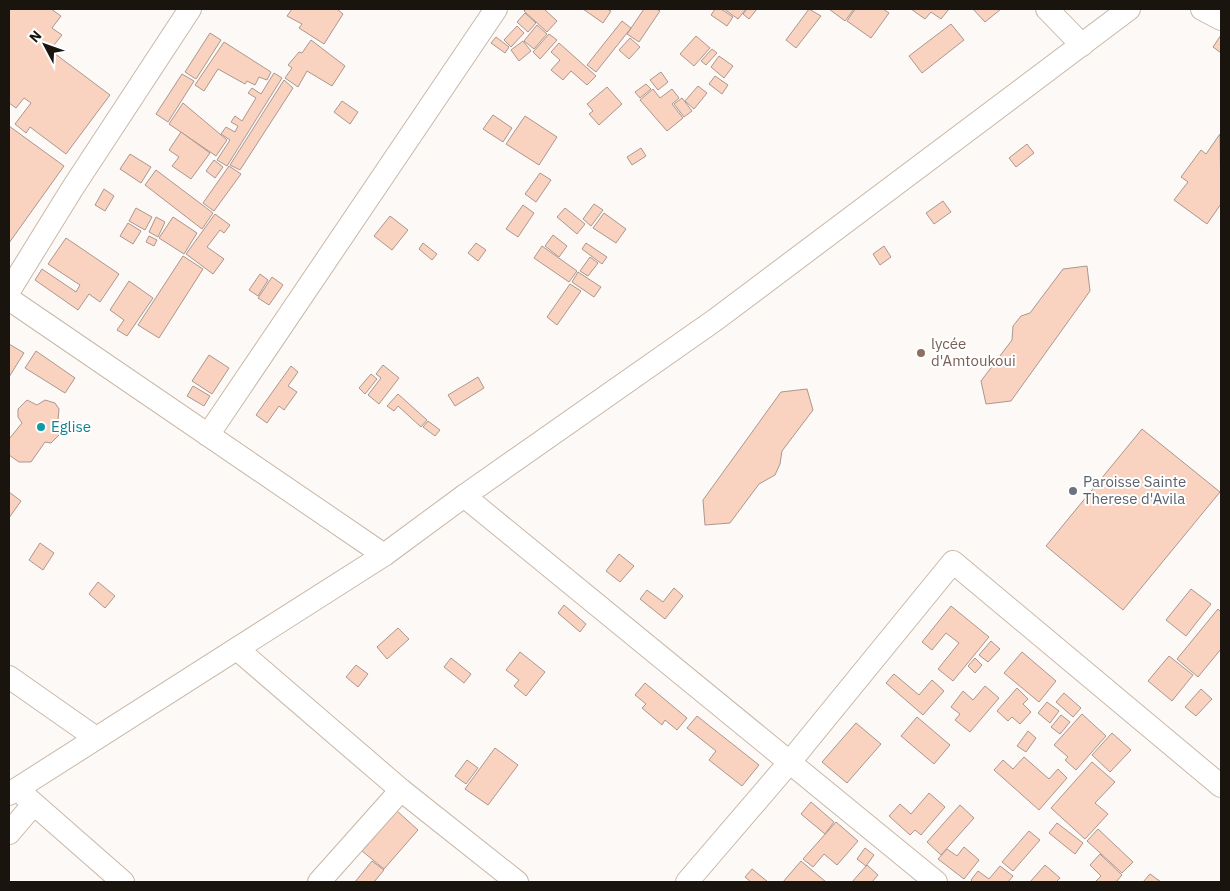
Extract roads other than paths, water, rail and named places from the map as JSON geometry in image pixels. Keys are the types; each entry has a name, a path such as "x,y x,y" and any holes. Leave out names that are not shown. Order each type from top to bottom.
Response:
{"street":[{"path":"9,291 72,189 190,9"},
{"path":"208,435 496,9"},
{"path":"1047,9 1082,45"},
{"path":"123,882 13,792 384,555 464,496 716,320 1130,9"},
{"path":"1202,9 1221,19"},
{"path":"9,299 384,555"},
{"path":"464,496 936,882"},
{"path":"687,882 789,763 953,562 1221,786"},
{"path":"237,649 401,790 517,882"},
{"path":"9,677 96,738"},
{"path":"319,882 401,790"},
{"path":"9,833 32,806"}],"place":[{"name":"lycée d'Amtoukoui","path":"921,353"},
{"name":"Eglise","path":"41,427"},
{"name":"Paroisse Sainte Therese d'Avila","path":"1073,491"}]}
